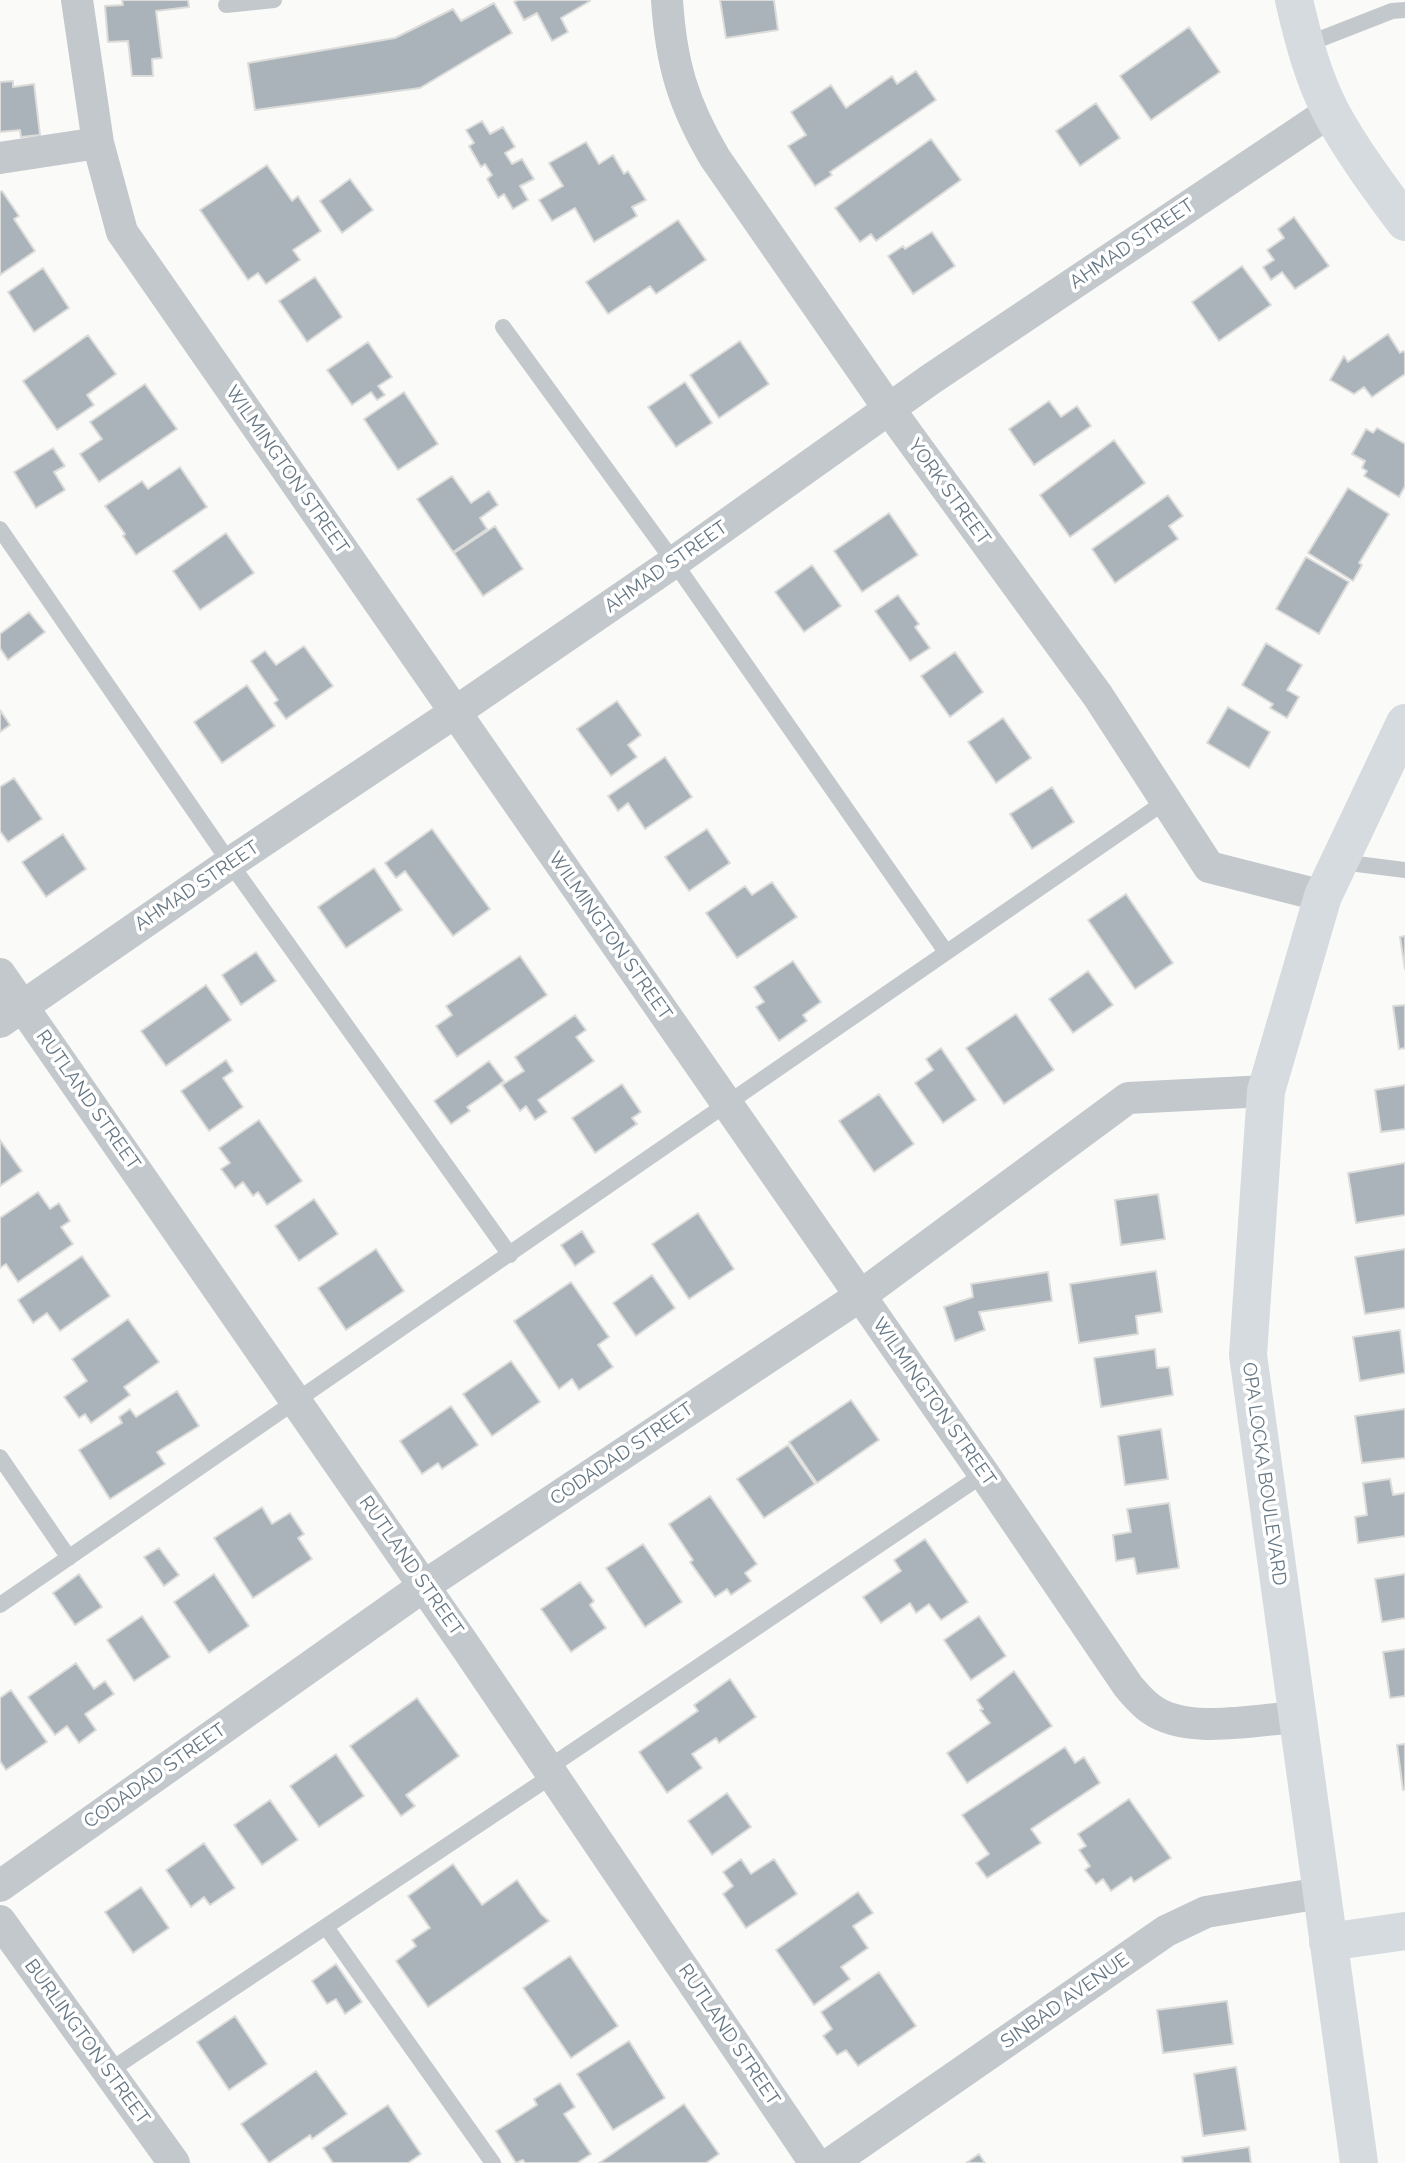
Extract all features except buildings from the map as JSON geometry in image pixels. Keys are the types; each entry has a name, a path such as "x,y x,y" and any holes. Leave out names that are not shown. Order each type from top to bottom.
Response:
{"street":[{"name":"WILMINGTON STREET","path":"77,0 98,143 122,232 984,1474 1128,1686 1151,1709 1164,1717 1192,1725 1297,1717"},
{"name":"YORK STREET","path":"667,0 675,66 694,122 715,158 889,409 1098,696 1209,867 1323,896"},
{"path":"1294,0 1304,46 1331,111 1358,157 1405,222"},
{"name":"AHMAD STREET","path":"11,1014 674,562 889,409 1331,111"},
{"path":"0,158 98,143"},
{"name":"OPA LOCKA BOULEVARD","path":"1359,2163 1248,1355 1266,1091 1323,896 1403,733"},
{"name":"RUTLAND STREET","path":"0,974 11,1014 296,1401 551,1771 815,2163"},
{"name":"CODADAD STREET","path":"0,1886 424,1586 860,1296 1128,1098 1266,1091"},
{"name":"SINBAD AVENUE","path":"831,2163 1178,1924 1206,1912 1321,1893"},
{"name":"BURLINGTON STREET","path":"0,1921 174,2163"},
{"path":"1328,1942 1405,1931"}],"lane":[{"path":"226,5 274,0"},
{"path":"1304,46 1396,7"},
{"path":"503,327 674,562 946,953"},
{"path":"0,529 230,863 510,1255"},
{"path":"0,1605 1166,801"},
{"path":"1341,862 1405,870"},
{"path":"0,1457 69,1558"},
{"path":"109,2071 326,1927 984,1474"},
{"path":"326,1927 493,2163"}]}
